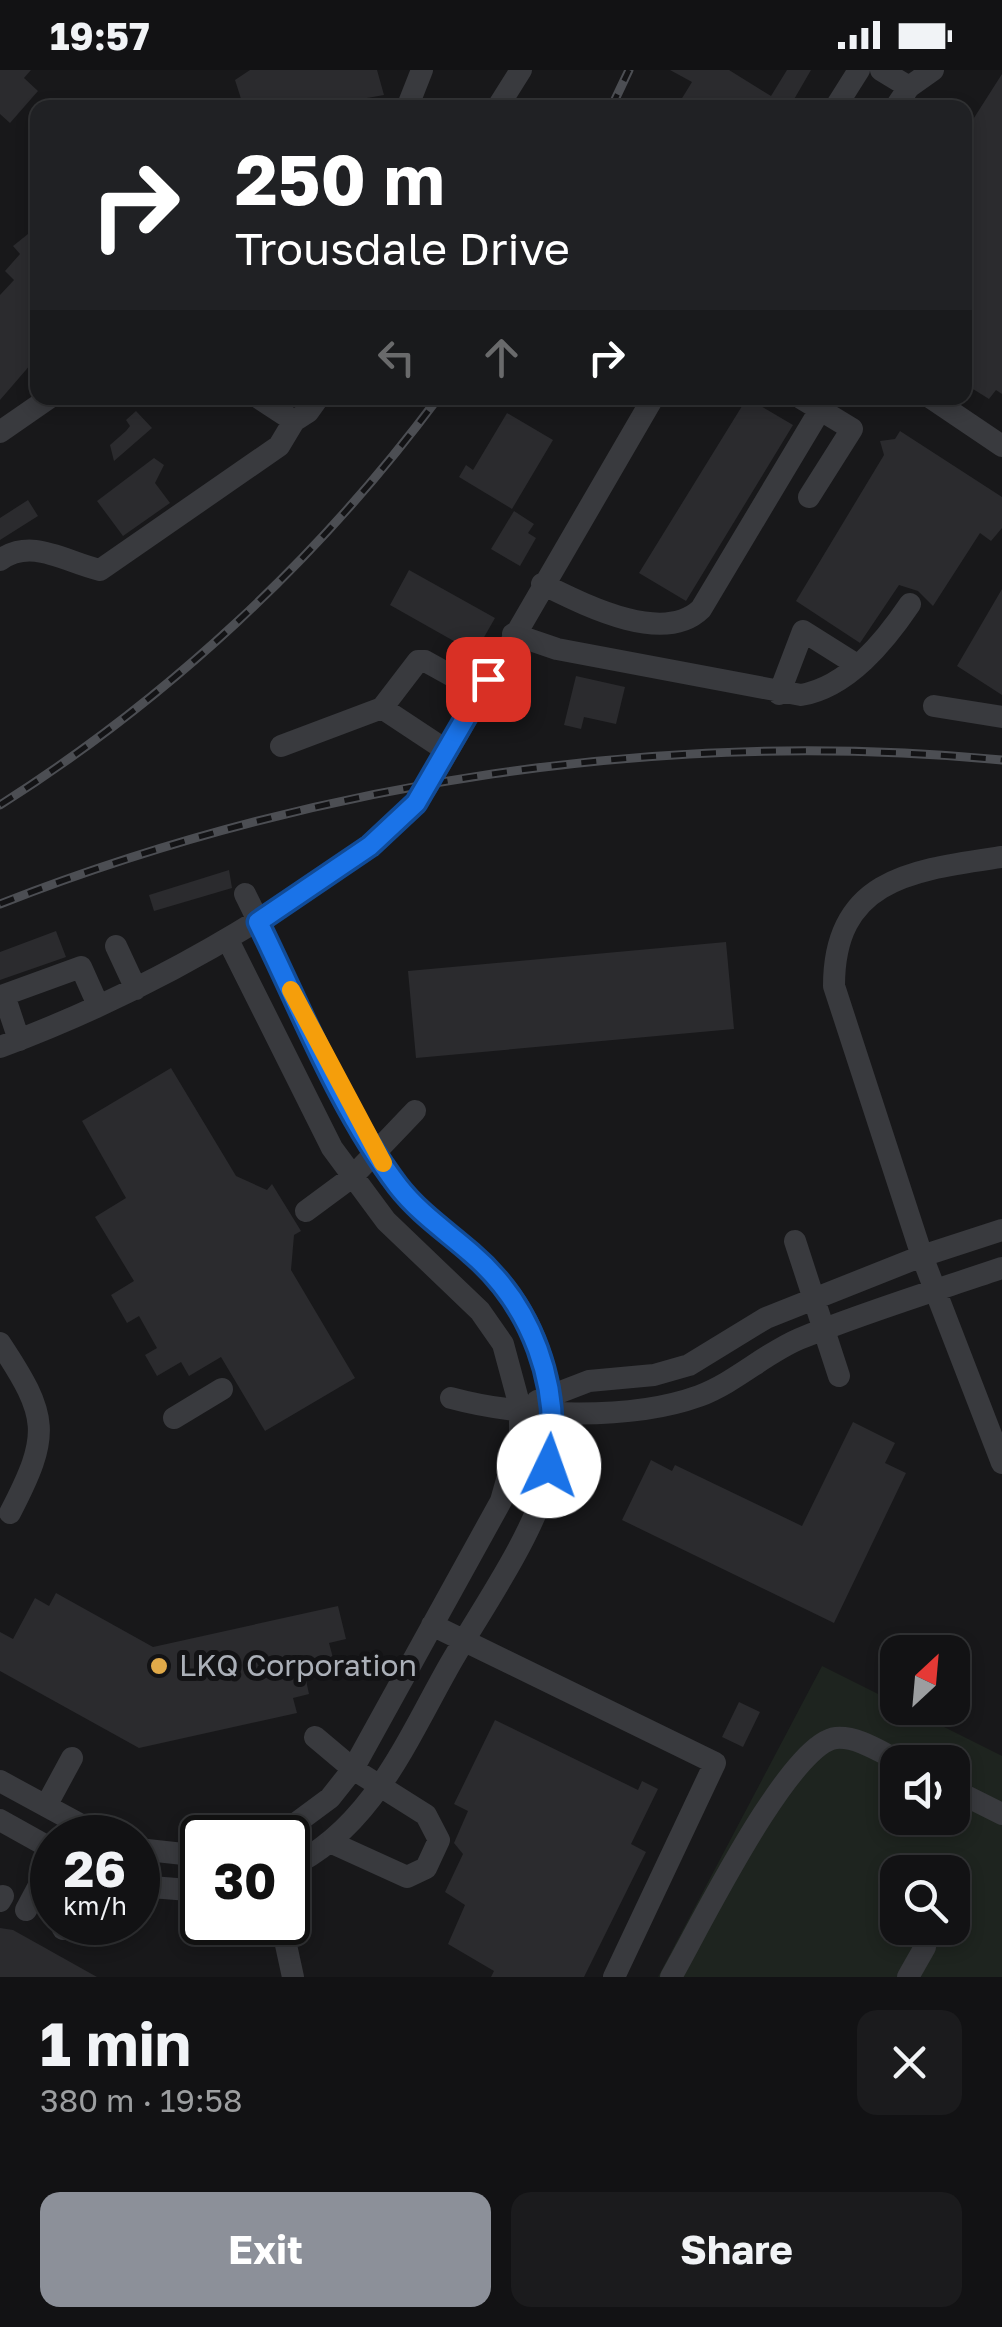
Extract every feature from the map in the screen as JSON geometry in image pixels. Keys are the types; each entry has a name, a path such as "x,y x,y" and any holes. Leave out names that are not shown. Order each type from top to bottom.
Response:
{"street":[{"path":"410,100 422,70"},
{"path":"502,100 520,70"},
{"path":"840,100 859,70"},
{"path":"882,70 909,87"},
{"path":"900,100 909,87 934,70"},
{"path":"0,432 39,405"},
{"path":"270,405 294,421"},
{"path":"0,560 12,552 42,548 65,562 100,570 278,446 294,421 313,405"},
{"path":"98,1005 80,967 4,995 10,1043 98,1005 136,988 228,940 394,825 416,803 649,405"},
{"path":"542,584 578,602 655,626 670,626 691,618 701,609 809,405"},
{"path":"810,497 852,429 812,405"},
{"path":"941,405 1002,446"},
{"path":"513,634 557,649 779,694 810,694 857,664 886,639 910,604"},
{"path":"779,694 803,632 857,664"},
{"path":"281,746 382,708 418,661 481,692"},
{"path":"934,706 1002,717"},
{"path":"382,708 448,751"},
{"path":"1002,857 895,878 854,912 836,949 836,994 922,1256 1002,1463"},
{"path":"245,894 376,1152 420,1209 482,1262 510,1294 544,1362 551,1406 552,1443 539,1505 380,1788 353,1822 310,1854"},
{"path":"228,940 312,1112 352,1178 386,1221 480,1311 502,1344 520,1407 520,1434 501,1501 352,1769 330,1798 307,1815"},
{"path":"116,946 136,988"},
{"path":"306,1210 352,1178 415,1110"},
{"path":"551,1406 588,1382 654,1375 689,1365 766,1318 922,1256 1002,1230"},
{"path":"795,1241 839,1376"},
{"path":"450,1398 484,1407 660,1407 701,1395 748,1372 782,1346 824,1328 1002,1268"},
{"path":"0,1343 29,1390 40,1424 34,1463 10,1513"},
{"path":"174,1418 222,1389"},
{"path":"432,1626 715,1763 614,1977"},
{"path":"316,1737 352,1769 411,1804 433,1823 438,1845 426,1868 404,1877 330,1842"},
{"path":"671,1977 755,1828 808,1753 834,1738 848,1739 880,1753"},
{"path":"46,1806 72,1758"},
{"path":"0,1781 63,1815"},
{"path":"970,1798 1002,1814"},
{"path":"0,1820 30,1837"},
{"path":"26,1910 30,1902"},
{"path":"285,1945 293,1977"},
{"path":"908,1977 924,1947"}],"shaded area":[{"path":"822,1666 880,1695 880,1725 940,1725 1002,1756 1002,1977 658,1977"}],"building":[{"path":"0,70 31,70 24,78 38,91 10,123 0,114"},
{"path":"250,70 377,70 384,95 355,100 241,100 235,80"},
{"path":"670,70 729,70 771,96 787,70 811,70 794,100 681,100 692,82"},
{"path":"1002,74 1002,394 996,390 989,399 972,388 972,121"},
{"path":"30,232 30,365 0,400 0,295 14,280 5,271 20,254 13,246"},
{"path":"743,405 759,405 793,425 686,601 639,573"},
{"path":"136,411 152,428 114,461 110,445 130,426 126,420"},
{"path":"507,413 553,440 512,509 459,477 466,465 473,470"},
{"path":"900,431 1002,497 1002,528 991,541 980,533 933,606 918,591 899,585 860,643 796,601 884,455 880,441 895,439"},
{"path":"154,458 164,465 155,483 170,503 123,536 97,501"},
{"path":"28,500 38,516 0,540 0,518"},
{"path":"514,511 534,524 528,533 536,538 520,566 491,549"},
{"path":"409,570 495,618 475,653 390,605"},
{"path":"1002,589 1002,695 957,666"},
{"path":"576,676 625,687 616,724 584,717 581,729 564,725"},
{"path":"229,870 232,888 154,911 149,895"},
{"path":"56,931 66,957 0,980 0,952"},
{"path":"726,942 734,1029 416,1058 408,971"},
{"path":"171,1068 236,1176 267,1190 272,1184 301,1231 294,1235 291,1270 355,1378 265,1431 221,1357 189,1376 181,1362 157,1376 145,1355 157,1348 139,1316 127,1323 111,1295 134,1281 95,1217 126,1198 82,1121"},
{"path":"853,1422 895,1443 885,1463 906,1473 834,1623 622,1520 651,1460 672,1471 675,1465 802,1526"},
{"name":"LKQ Corporation","path":"56,1593 153,1647 338,1606 346,1639 329,1643 333,1658 316,1662 320,1677 306,1680 309,1694 293,1698 297,1713 139,1748 0,1671 0,1632 13,1639 35,1598 49,1606"},
{"path":"739,1702 760,1712 743,1747 722,1737"},
{"path":"495,1720 638,1790 642,1781 658,1789 631,1844 646,1852 584,1977 491,1977 494,1971 448,1944 465,1905 445,1892 463,1854 454,1843 468,1811 454,1804"},
{"path":"0,1928 13,1930 30,1940 30,1945 40,1945 97,1977 0,1977"}],"railway":[{"path":"615,100 629,70"},
{"path":"0,805 123,719 238,621 343,514 433,405"},
{"path":"0,904 120,861 242,825 367,796 493,774 620,759 748,752 875,752 1002,760"}],"slow traffic":[{"path":"291,990 383,1163"}],"place":[{"name":"LKQ Corporation","path":"159,1666"}],"route":[{"path":"488,679 416,803 370,846 258,922 340,1087 399,1187 430,1220 492,1272 526,1321 544,1362 550,1396 549,1466"}]}
